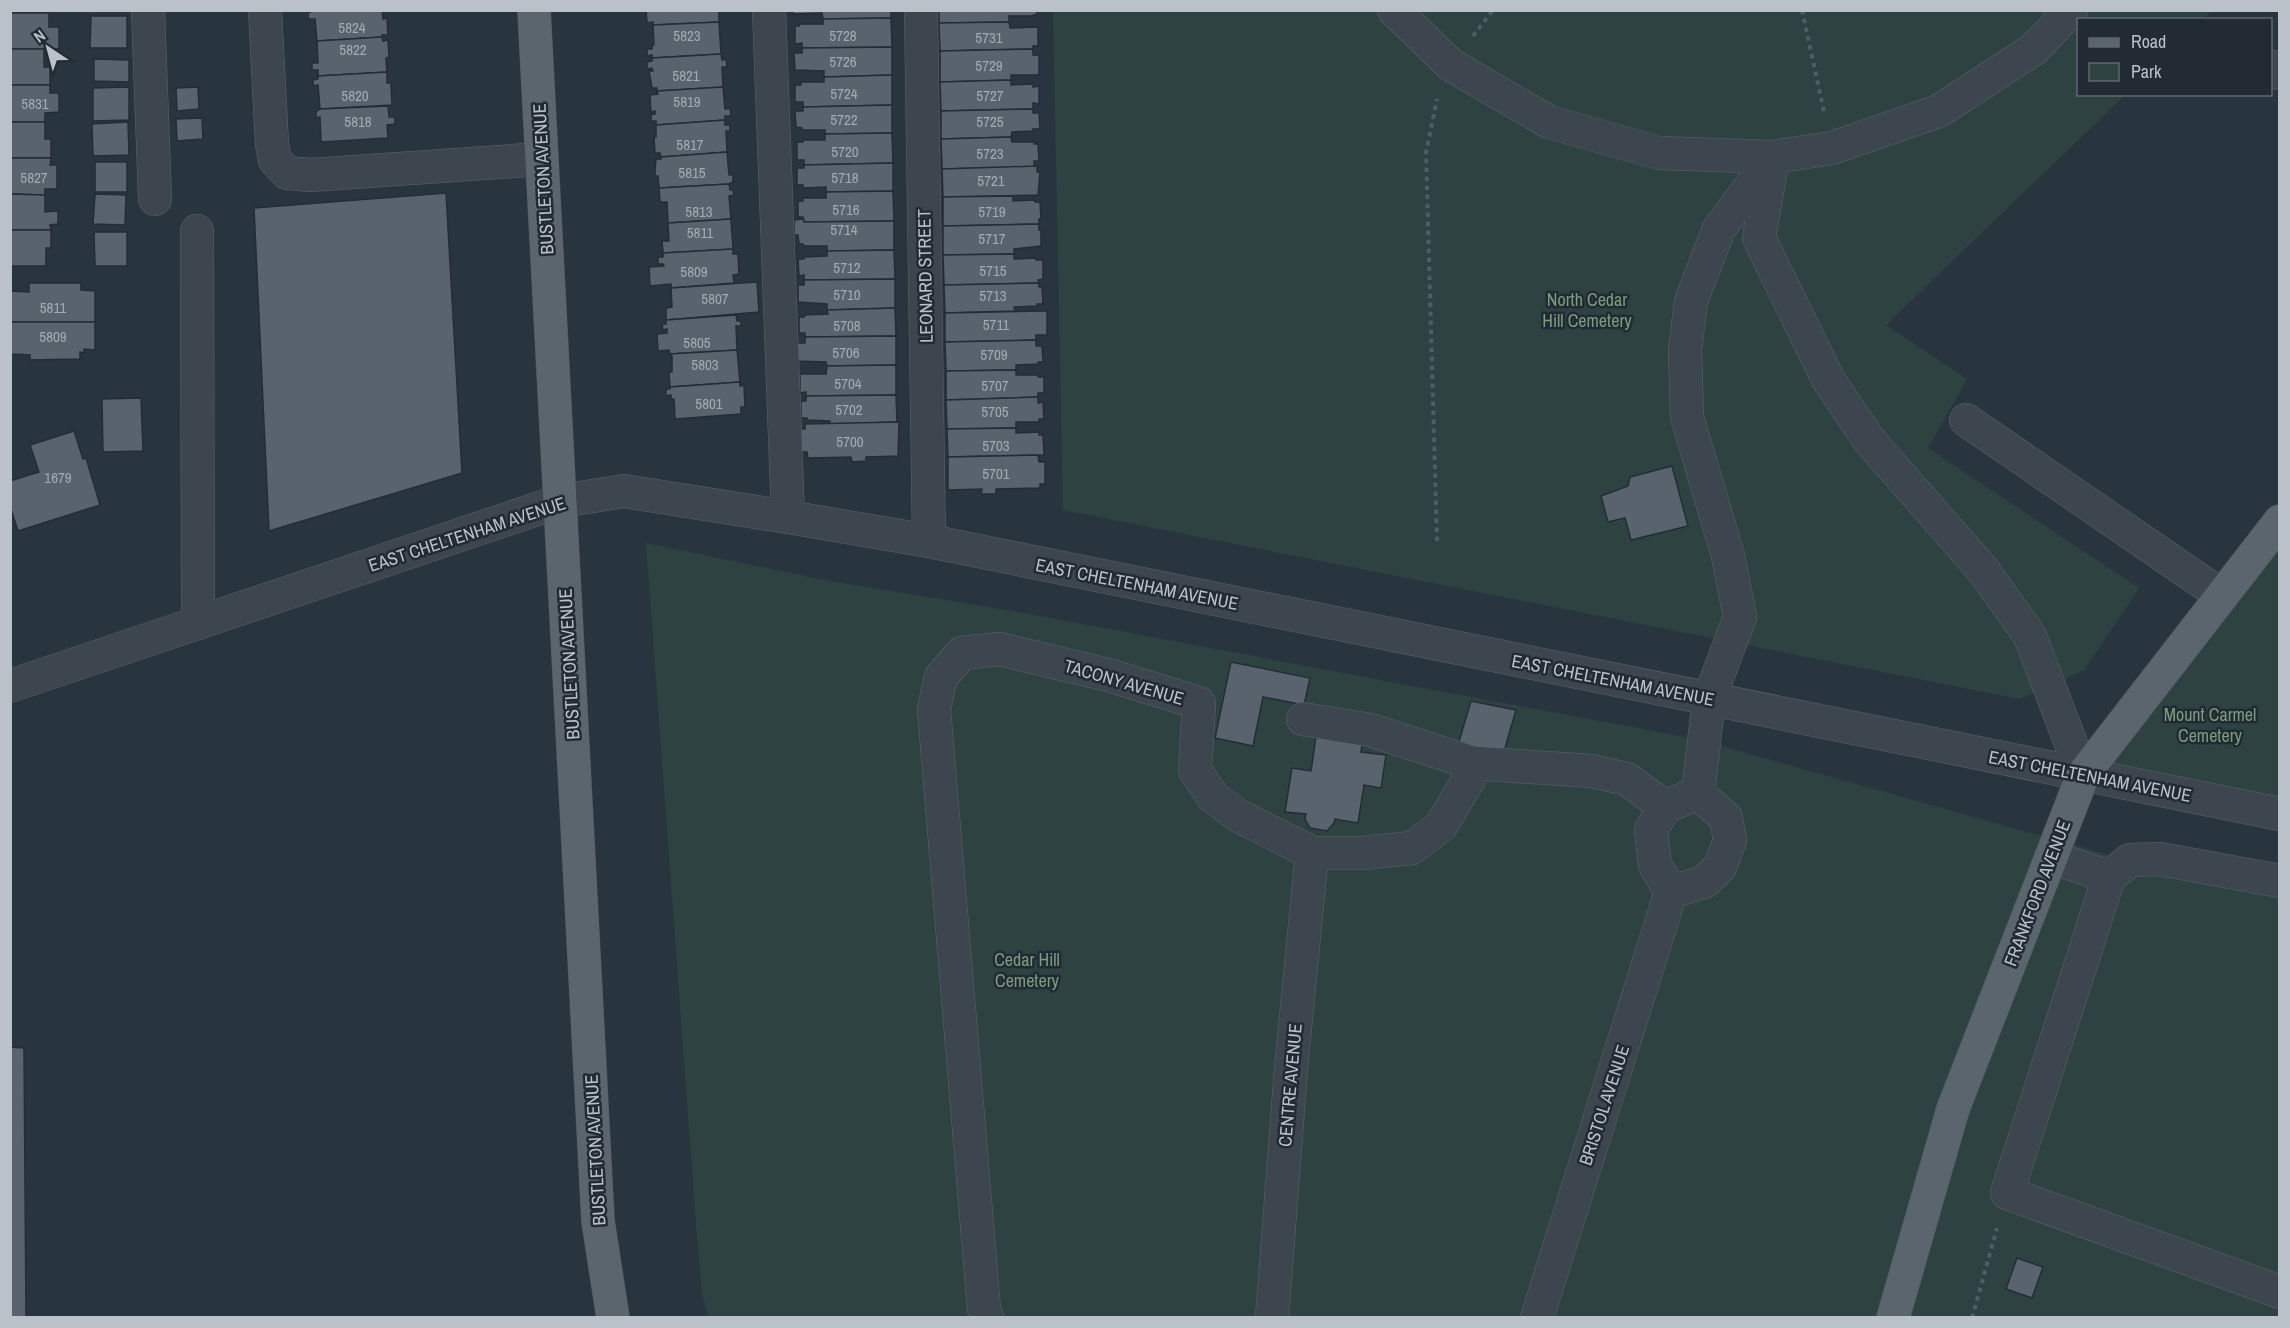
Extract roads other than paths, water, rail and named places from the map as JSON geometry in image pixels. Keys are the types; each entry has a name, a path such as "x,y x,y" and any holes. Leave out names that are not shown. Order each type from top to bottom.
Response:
{"main road":[{"name":"BUSTLETON AVENUE","path":"534,10 598,1221 613,1317"},
{"name":"FRANKFORD AVENUE","path":"1893,1317 1953,1109 2083,775 2280,521"}],"street":[{"path":"148,10 155,199"},
{"path":"265,10 272,144 275,160 287,173 311,175 542,159"},
{"path":"769,10 788,517"},
{"name":"LEONARD STREET","path":"921,10 929,542"},
{"path":"1394,10 1450,65 1549,122 1659,153 1773,157 1832,148 1939,111 2034,49 2071,10"},
{"path":"1698,793 1708,699 1740,617 1728,556 1687,417 1685,350 1691,301 1719,229 1773,157"},
{"path":"1773,157 1759,238 1828,379 1869,440 1983,570 2030,636 2083,775"},
{"path":"197,231 198,623"},
{"path":"1966,420 2221,595"},
{"name":"EAST CHELTENHAM AVENUE","path":"10,686 561,501 624,492 788,517 929,542 2280,814"},
{"name":"TACONY AVENUE","path":"987,1317 983,1297 934,709 941,677 962,653 999,649 1108,675 1199,704 1196,770 1213,797 1237,815 1312,853 1362,853 1412,848 1441,826 1469,779 1472,763"},
{"path":"1303,719 1370,730 1472,763 1592,771 1627,779 1665,807"},
{"path":"1698,793 1726,818 1730,840 1720,867 1704,882 1671,892 1655,865 1651,830 1665,807 1698,793"},
{"name":"CENTRE AVENUE","path":"1272,1317 1291,1069 1312,853"},
{"path":"2051,857 2109,878"},
{"path":"2280,881 2160,859 2130,860 2109,878 2007,1193 2280,1292"},
{"name":"BRISTOL AVENUE","path":"1537,1317 1671,892"}],"park label":[{"name":"North Cedar Hill Cemetery","path":"1587,309"},
{"name":"Mount Carmel Cemetery","path":"2210,724"},
{"name":"Cedar Hill Cemetery","path":"1027,969"}]}
